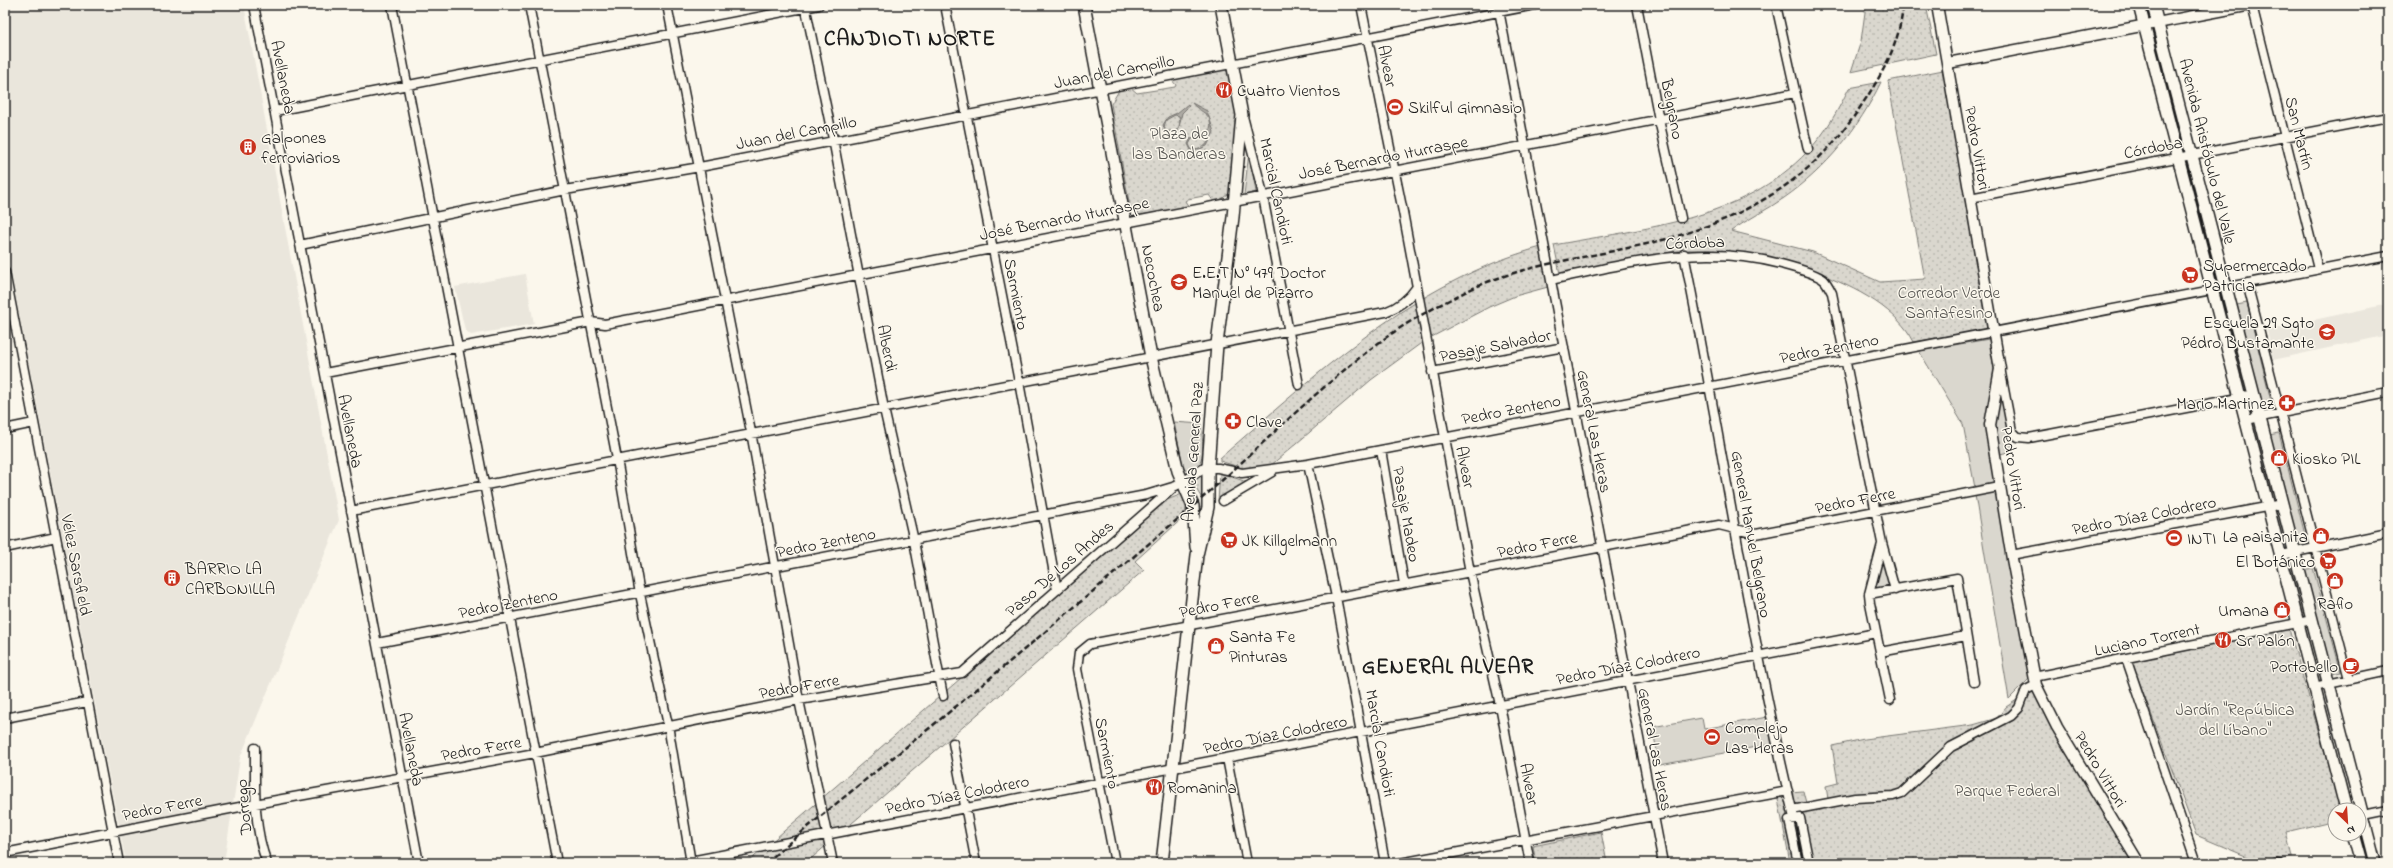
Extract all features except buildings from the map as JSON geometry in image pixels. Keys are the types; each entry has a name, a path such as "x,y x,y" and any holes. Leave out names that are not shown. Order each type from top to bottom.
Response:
{"main road":[{"name":"Necochea","path":"1084,5 1151,357 1179,484 1193,506 1197,555"},
{"name":"Marcial Candioti","path":"1221,5 1242,115"},
{"name":"Avenida Aristóbulo del Valle","path":"2139,5 2344,802"},
{"name":"Avenida Aristóbulo del Valle","path":"2153,5 2312,620 2357,802"},
{"name":"Avenida General Paz","path":"1162,863 1197,555 1202,539 1208,507 1208,467 1216,344 1234,202 1242,115"},
{"name":"Avenida Aristóbulo del Valle","path":"2367,837 2375,863"},
{"path":"2355,842 2361,863"}],"street":[{"name":"Avellaneda","path":"254,5 419,863"},
{"path":"392,5 483,485 557,863"},
{"path":"529,5 617,459 640,594 668,725 691,862"},
{"path":"667,5 700,166 800,700 833,863"},
{"path":"275,111 673,35 805,6 820,5"},
{"name":"Sarmiento","path":"945,5 1019,382 1057,590"},
{"name":"Alvear","path":"1361,5 1470,572 1500,706 1530,863"},
{"name":"Juan del Campillo","path":"300,245 565,190 700,166 833,139 1368,38 1498,8 1535,5"},
{"name":"Belgrano","path":"1637,5 1659,120 1681,218"},
{"path":"1776,5 1808,149"},
{"name":"Pedro Vittori","path":"1937,5 2000,369 1990,425 2035,681 2057,727 2139,863"},
{"path":"1948,63 2252,5"},
{"name":"San Martín","path":"2252,5 2286,136 2318,270"},
{"name":"Alberdi","path":"805,6 833,139 884,409 914,541 943,696"},
{"name":"General Las Heras","path":"1498,8 1663,863"},
{"name":"José Bernardo Iturraspe","path":"457,347 591,322 605,324 725,300 859,276 1126,221 1234,202 1795,93"},
{"name":"Marcial Candioti","path":"1242,115 1263,196 1298,385"},
{"name":"Córdoba","path":"1970,198 2178,156 2388,117"},
{"name":"Córdoba","path":"1551,280 1684,254 1739,256 1780,264 1824,280 1832,293 1845,361"},
{"name":"General Manuel Belgrano","path":"1684,254 1711,386 1735,529 1793,814"},
{"name":"Pedro Zenteno","path":"376,643 640,594 1146,495 1179,484 1197,471 1208,467 1242,473 1276,470 2213,291 2388,256"},
{"name":"Vélez Sarsfield","path":"5,272 8,304 34,422 119,863"},
{"path":"2247,283 2279,413 2349,679"},
{"path":"351,511 751,432 884,409 1385,312 1401,305 1410,298 1416,288"},
{"path":"325,373 457,347"},
{"name":"Pasaje Salvador","path":"1432,372 1564,347"},
{"path":"1845,361 1882,543 1895,590"},
{"path":"2000,369 2012,431 2018,437 2029,438 2254,395"},
{"path":"2246,420 2388,392"},
{"path":"5,429 34,422"},
{"name":"Pasaje Madeo","path":"1380,450 1404,584"},
{"name":"Marcial Candioti","path":"1308,464 1336,597 1385,863"},
{"name":"Pedro Zenteno","path":"1223,500 1276,470"},
{"name":"Paso De Los Andes","path":"962,673 1179,484"},
{"name":"Pedro Ferre","path":"1081,650 1101,641 1188,626 1719,525 1756,534 2000,487"},
{"name":"Pedro Díaz Colodrero","path":"2012,555 2282,504"},
{"path":"2281,555 2388,533"},
{"path":"5,548 56,537"},
{"path":"1882,543 1869,594 1890,700"},
{"path":"1869,594 1957,578 1974,682"},
{"name":"Luciano Torrent","path":"2035,681 2126,658 2312,620"},
{"name":"Pedro Díaz Colodrero","path":"680,863 691,862 828,833 1172,769 1876,633"},
{"path":"1880,652 1966,636"},
{"name":"Sarmiento","path":"1081,650 1077,657 1077,669 1115,863"},
{"path":"2126,658 2196,863"},
{"path":"2314,687 2388,671"},
{"name":"Pedro Ferre","path":"5,853 255,804 535,753 668,725 800,700 962,673"},
{"path":"1798,863 1789,820 1793,814 1855,798 1893,796 1902,793 1951,748 2011,716 2019,708 2026,690 2035,681"},
{"path":"5,718 87,702"},
{"path":"953,743 976,863"},
{"name":"Dorrego","path":"254,748 255,804 263,853 267,863"},
{"path":"1228,758 1247,863"},
{"path":"1400,863 1788,791"},
{"path":"2367,814 2388,810"},
{"path":"1793,814 1800,818 1809,863"}],"shaded area":[{"path":"5,5 244,5 339,520 240,758 224,863 126,863 5,241"},
{"path":"525,274 534,324 471,335 465,330 455,287"},
{"name":"Escuela 29 Sgto Pédro Bustamante","path":"2388,304 2388,335 2273,360 2267,330"}],"green space":[{"path":"1866,5 1926,5 1936,54 1851,72 1861,41"},
{"name":"Plaza de las Banderas","path":"1225,69 1233,81 1238,95 1240,110 1240,127 1232,191 1219,201 1214,202 1209,195 1188,199 1185,201 1189,207 1140,215 1130,207 1111,104 1121,87 1129,86 1137,93 1175,87 1176,85 1170,78"},
{"name":"Corredor Verde Santafesino","path":"1943,70 1987,329 1914,342 1898,320 1875,301 1846,285 1814,272 1780,262 1746,255 1715,251 1688,250 1664,253 1560,274 1554,245 1622,233 1690,218 1722,207 1753,193 1782,174 1808,151 1831,121 1849,88 1881,82 1852,131 1814,174 1771,207 1731,231 1813,252 1880,282 1925,279 1888,81"},
{"path":"1249,152 1256,192 1244,195"},
{"path":"1541,247 1548,287 1515,296 1489,307 1424,341 1371,380 1270,466 1245,469 1220,461 1220,458 1331,363 1369,334 1409,307 1451,283 1494,263"},
{"path":"2247,303 2272,405 2262,407 2237,305"},
{"path":"2228,308 2247,381 2239,383 2221,309"},
{"path":"1989,339 1994,369 1987,422 1997,484 1975,488 1963,424 1919,351"},
{"path":"2000,383 2013,451 2000,454 1994,425"},
{"path":"1174,422 1201,424 1203,445 1201,460 1193,469 1185,470 1183,466"},
{"path":"2279,433 2306,539 2296,541 2269,435"},
{"path":"2261,438 2275,491 2268,493 2254,440"},
{"path":"1203,473 1203,514 1201,497 1192,482 1193,478"},
{"path":"1220,473 1247,482 1218,501"},
{"path":"1998,491 2031,677 2009,699 1975,495"},
{"path":"1182,494 1186,508 1185,516 1135,561 1144,570 806,863 747,863 1167,500"},
{"path":"1883,550 1894,589 1871,593"},
{"path":"2313,568 2341,672 2332,674 2303,570"},
{"path":"2296,572 2307,616 2299,617 2288,574"},
{"name":"Jardín \"República del Líbano\"","path":"2289,629 2339,802 2327,802 2327,822 2286,832 2292,857 2262,863 2196,835 2132,662"},
{"name":"Parque Federal","path":"2035,688 2135,863 1790,863 1777,793 1803,791 1806,803 1828,799 1826,786 1838,783 1832,746 1864,739 1973,725 1997,718 2006,707"},
{"name":"Complejo Las Heras","path":"1767,717 1772,744 1660,765 1652,727 1702,718 1704,729"},
{"path":"1601,832 1607,863 1536,863 1533,846"}],"water":[{"path":"1192,103 1207,111 1209,117 1195,106"},
{"path":"1188,104 1189,106 1182,113 1180,124 1179,116 1175,115 1166,120 1168,117 1177,113"},
{"path":"1209,117 1214,132 1207,146 1202,148 1210,139 1208,135 1205,135 1192,139 1189,144 1191,149 1198,150 1194,151 1191,150 1188,144 1191,138 1209,132 1211,126"},
{"path":"1166,120 1164,127 1166,131 1174,132 1170,133 1165,131 1163,125"}],"railway":[{"path":"766,863 833,806 948,713 1185,513 1332,380 1394,332 1435,307 1486,283 1524,270 1658,241 1692,231 1724,219 1755,204 1784,187 1810,166 1835,141 1857,112 1888,61 1898,34 1903,5"}],"place":[{"name":"Cuatro Vientos","path":"1224,90"},
{"name":"Skilful Gimnasio","path":"1395,107"},
{"name":"Galpones ferroviarios","path":"248,147"},
{"name":"Supermercado Patricia","path":"2190,275"},
{"name":"E.E.T N° 479 Doctor Manuel de Pizarro","path":"1179,282"},
{"name":"Escuela 29 Sgto Pédro Bustamante","path":"2327,332"},
{"name":"Mario Martinez","path":"2287,403"},
{"name":"Clave","path":"1233,421"},
{"name":"Kiosko PIL","path":"2279,458"},
{"name":"La paisanita","path":"2321,536"},
{"name":"INTI","path":"2174,538"},
{"name":"JK Killgelmann","path":"1229,540"},
{"name":"El Botánico","path":"2328,561"},
{"name":"BARRIO LA CARBONILLA","path":"172,578"},
{"name":"Raflo","path":"2335,581"},
{"name":"Umana","path":"2282,610"},
{"name":"Sr Palón","path":"2223,640"},
{"name":"Santa Fe Pinturas","path":"1216,646"},
{"name":"Portobello","path":"2351,666"},
{"name":"Complejo Las Heras","path":"1712,737"},
{"name":"Romanina","path":"1154,787"}],"district":[{"name":"CANDIOTI NORTE","path":"910,38"},
{"name":"GENERAL ALVEAR","path":"1448,666"}]}
